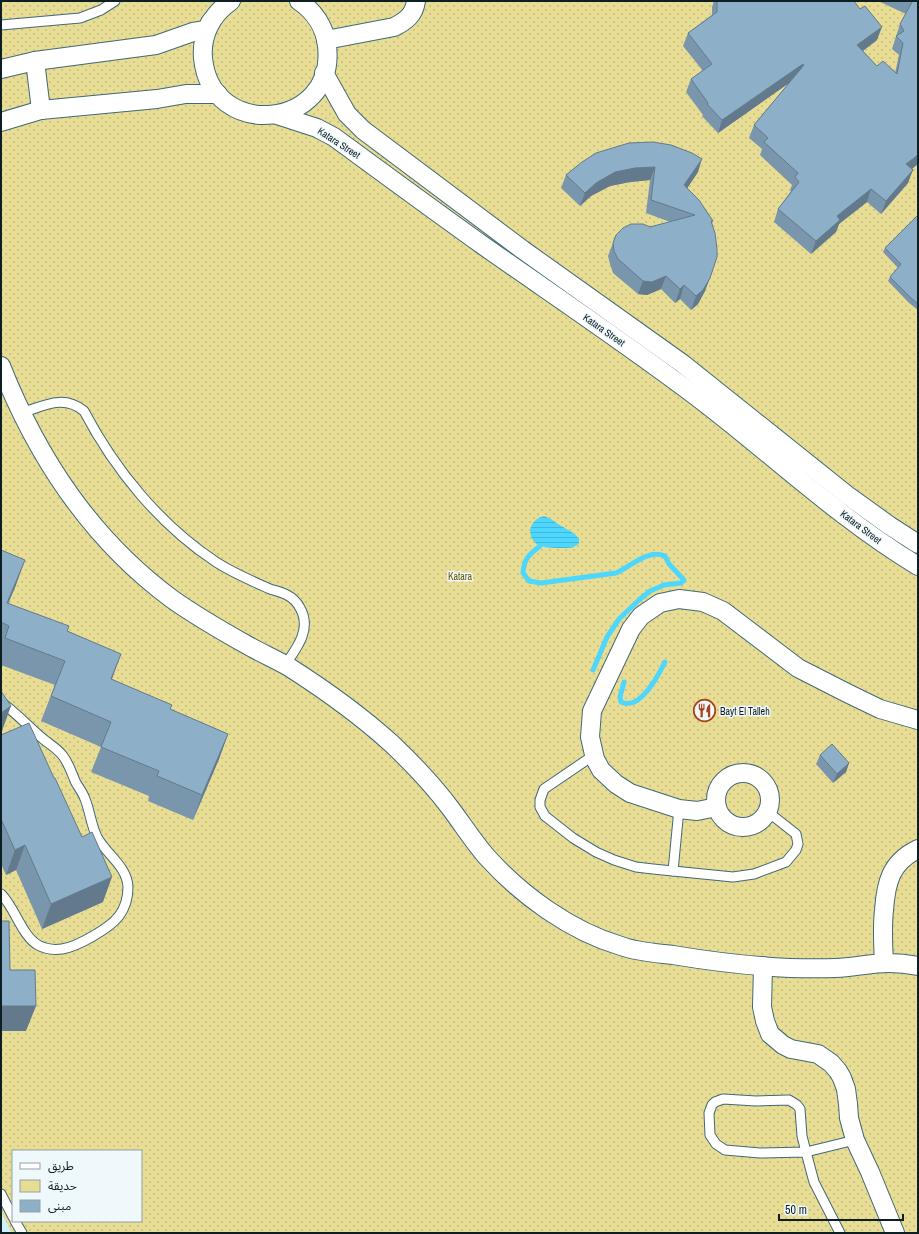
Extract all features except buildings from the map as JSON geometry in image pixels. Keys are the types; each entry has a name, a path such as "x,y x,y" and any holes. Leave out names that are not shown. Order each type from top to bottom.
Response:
{"street":[{"path":"220,8 206,34 203,48 207,76 218,94 230,105 245,112 261,116 277,115 293,109 306,100 317,88 324,73 327,57 326,40 320,24 315,16 299,1"},
{"path":"326,40 394,26 404,22 412,14 416,1"},
{"path":"1,69 35,61 156,45 193,32 206,30 220,8"},
{"path":"35,61 41,110"},
{"name":"Katara Street","path":"324,73 347,114 363,130 523,250 683,364 847,495 918,544"},
{"path":"1,122 41,110 157,99 186,94 218,94"},
{"name":"Katara Street","path":"277,115 317,128 334,137 481,244 661,371 703,402 848,519 890,549 918,566"},
{"path":"1,366 21,413 49,465 77,506 120,554 172,599 249,646 286,665 341,702 368,723 394,745 434,788 486,856 505,876 526,894 549,910 572,925 623,947 693,959 763,966 835,968 884,963 898,963 918,966"},
{"path":"718,807 697,811 680,808 630,793 616,784 601,770 594,755 590,737 592,711 631,629 641,616 660,603 679,599 704,602 723,611 798,668 880,709 918,720"},
{"path":"749,773 757,776 768,788 770,804 768,812 763,818 749,826 733,824 726,820 718,807 717,797 719,788 724,780 732,775 749,773"},
{"path":"884,963 882,931 889,878 896,866 909,854 918,849"},
{"path":"763,966 762,1007 770,1034 783,1045 791,1049 818,1054 831,1063 838,1071 846,1089 849,1118 855,1140 895,1233"}],"lane":[{"path":"1,25 80,18 101,10 115,1"},
{"path":"21,413 58,401 72,403 78,406 84,411 110,455 152,507 193,546 238,575 287,595 296,602 301,608 304,616 304,632 286,665"},
{"path":"1,702 24,720 64,756 85,798 96,836 103,848 121,867 126,876 128,887 124,907 114,923 106,929 70,947 54,950 38,945 32,941 23,929 11,906 1,894"},
{"path":"594,755 544,789 541,794 540,807 545,816 573,838 596,852 614,860 636,866 673,870 733,876 754,874 786,862 796,850 798,844 796,834 768,812"},
{"path":"673,870 680,808"},
{"path":"840,1233 814,1182 806,1152 802,1136 800,1109 793,1101 723,1099 715,1102 710,1108 710,1135 712,1140 720,1148 725,1150 760,1153 806,1152 855,1140"},
{"path":"1,1194 12,1215"},
{"path":"16,1222 22,1233"}],"green space":[{"name":"Katara","path":"1,1 918,1 918,1233 12,1233 1,1212"}],"water":[{"path":"544,516 575,534 579,539 579,543 574,547 557,548 540,546 535,543 530,534 530,530 535,521"}],"waterway":[{"path":"540,546 526,560 523,573 529,581 541,583 616,573 646,556 658,554 665,556 669,564 684,580 681,583 664,585 650,591 619,619 607,637 593,670"},
{"path":"624,682 620,697 621,702 635,702 648,691 665,662"}],"place":[{"name":"Bayt El Talleh","path":"704,711"}]}
